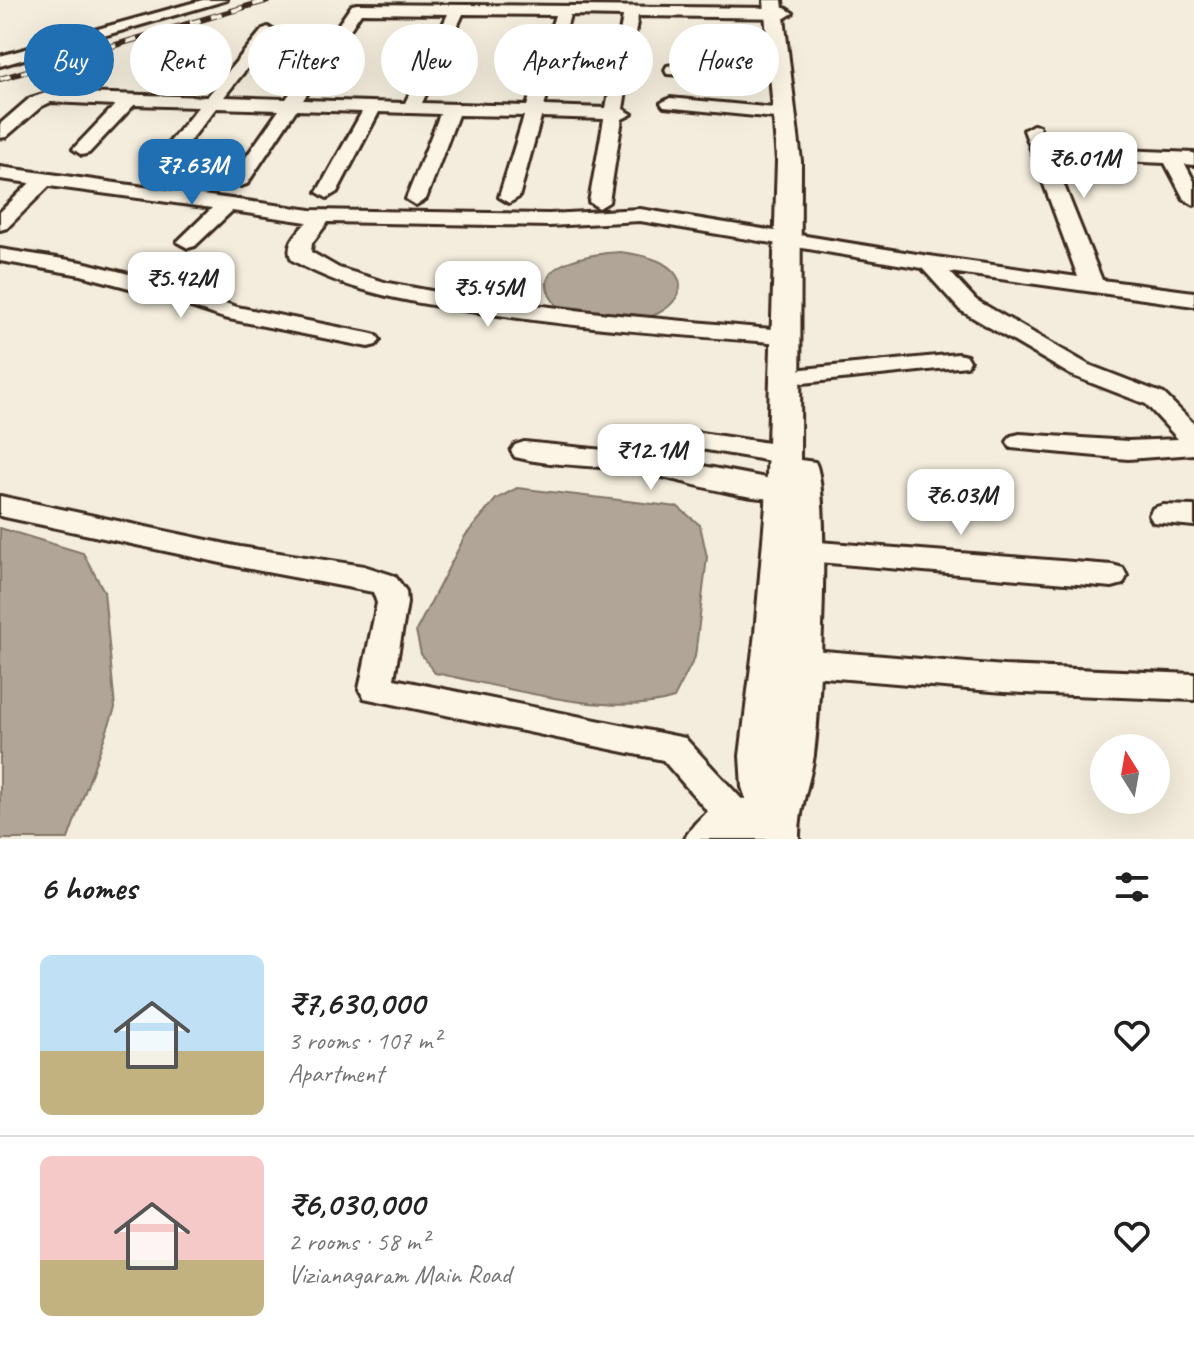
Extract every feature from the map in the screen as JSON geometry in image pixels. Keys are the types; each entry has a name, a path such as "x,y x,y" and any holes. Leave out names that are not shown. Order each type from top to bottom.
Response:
{"main road":[{"path":"749,829 790,784 806,551 803,376 779,6"},
{"path":"749,829 764,787 762,756 775,633 783,490 785,336 795,238 796,101 779,6"}],"street":[{"path":"0,61 220,0"},
{"path":"240,180 357,8 560,7 631,11 779,6"},
{"path":"509,197 560,7"},
{"path":"411,108 458,9"},
{"path":"599,202 619,114 631,11"},
{"path":"161,165 248,57"},
{"path":"0,133 36,102 49,97 619,114"},
{"path":"82,149 129,100"},
{"path":"670,103 785,114"},
{"path":"327,192 373,107"},
{"path":"416,199 451,109"},
{"path":"1033,130 1093,286"},
{"path":"1042,152 1194,159"},
{"path":"1172,158 1194,199"},
{"path":"0,173 322,216 549,220 640,215 795,238 929,263 1194,299"},
{"path":"0,224 45,179"},
{"path":"188,242 227,205"},
{"path":"322,216 301,242 300,255 307,262 329,272 387,289 615,323 785,336"},
{"path":"0,255 82,269 156,288 232,313 368,340"},
{"path":"929,263 968,305 1059,359 1155,399 1194,440"},
{"path":"803,376 958,361"},
{"path":"680,438 783,454"},
{"path":"1020,442 1128,450 1194,446"},
{"path":"524,451 634,462 736,484 783,490"},
{"path":"0,506 240,557 364,577 384,584 391,591 392,603 376,689 673,748 749,829"},
{"path":"1163,515 1194,516"},
{"path":"806,551 1112,576"},
{"path":"800,662 1004,679 1194,687"}],"shaded area":[{"path":"621,252 655,259 672,270 680,287 667,308 650,317 625,320 578,315 554,302 547,284 550,274 559,267 584,257"},
{"path":"517,488 678,507 700,525 707,557 695,657 674,698 619,705 588,703 435,673 421,654 416,631 465,536 496,499"},
{"path":"0,528 83,553 104,591 115,708 68,839 0,839"}],"railway":[{"path":"0,79 269,0"}]}
